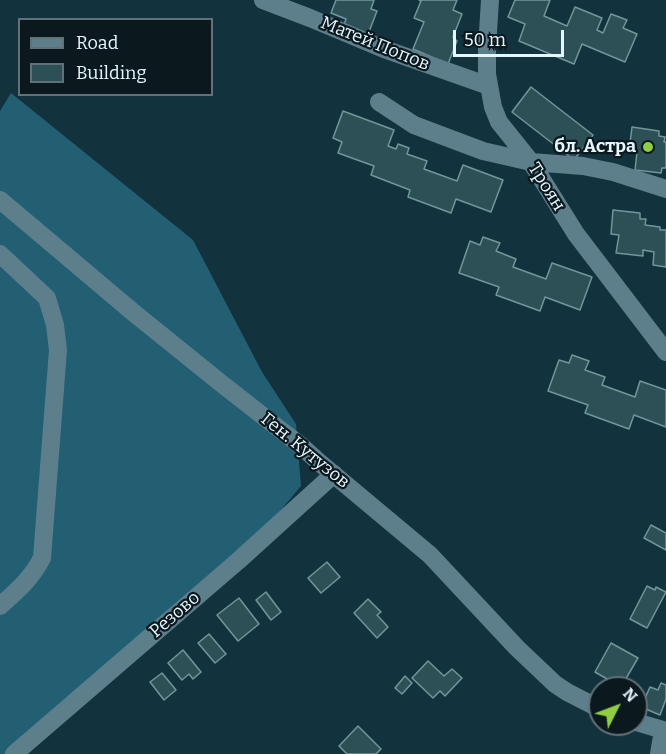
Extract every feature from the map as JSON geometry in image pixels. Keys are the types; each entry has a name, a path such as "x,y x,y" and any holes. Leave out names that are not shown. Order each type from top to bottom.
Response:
{"street":[{"name":"Матей Попов","path":"263,0 384,49 489,86"},
{"name":"Троян","path":"490,0 487,48 489,86 499,122 531,162 576,234 666,352"},
{"path":"379,102 414,125 483,151 531,162 582,166 613,172 666,189"},
{"name":"Ген. Кутузов","path":"0,200 134,313 300,445 430,555 517,648 555,684 588,703"},
{"path":"0,254 47,298 56,325 58,350 42,558 28,582 1,604"},
{"name":"Резово","path":"14,754 229,569 334,474"},
{"path":"648,726 665,731 659,754"}],"shaded area":[{"path":"11,93 193,240 262,372 296,424 301,486 238,561 14,754 0,754 0,111"}],"building":[{"path":"336,0 374,0 371,9 377,11 367,37 343,28 346,19 331,13"},
{"path":"419,0 457,0 453,10 462,14 453,37 457,41 448,64 413,49 424,22 414,18 421,1"},
{"path":"515,0 550,0 544,16 567,26 575,7 602,18 597,30 603,33 611,14 627,20 623,28 637,34 625,62 582,44 574,64 519,41 525,24 508,17"},
{"path":"531,87 593,135 574,160 512,112"},
{"path":"343,111 394,130 388,146 396,149 398,144 409,148 407,154 427,161 424,169 457,181 463,165 503,180 491,212 456,199 451,213 408,197 410,190 371,175 374,166 338,153 342,142 333,138"},
{"name":"бл. Астра","path":"632,127 659,131 659,136 665,137 666,168 662,168 661,173 635,170 637,152 629,151"},
{"path":"613,210 640,213 640,219 646,219 645,225 666,230 666,267 653,265 654,252 643,250 643,256 616,253 619,235 611,234"},
{"path":"483,237 500,243 496,251 516,259 513,267 546,279 552,263 592,277 580,310 545,297 540,311 496,295 499,287 459,273 470,241 480,245"},
{"path":"572,355 589,361 585,370 605,377 602,385 635,397 640,381 666,390 666,427 634,415 629,429 585,413 588,405 548,391 559,360 569,363"},
{"path":"651,525 666,533 666,550 644,538"},
{"path":"327,562 340,577 321,593 308,578"},
{"path":"647,586 666,592 647,628 630,619"},
{"path":"266,592 281,612 271,620 256,600"},
{"path":"239,598 259,624 238,641 217,615"},
{"path":"368,599 381,612 377,615 388,627 377,638 354,613"},
{"path":"209,634 226,654 215,663 198,643"},
{"path":"611,643 638,658 627,676 602,676 595,672"},
{"path":"183,650 201,672 193,679 189,674 182,680 168,663"},
{"path":"428,661 444,676 452,669 462,678 445,696 440,691 433,698 412,678"},
{"path":"162,673 176,690 164,700 150,682"},
{"path":"405,676 412,683 402,694 395,688"},
{"path":"661,683 666,685 666,699 660,715 648,710 650,687 658,690"},
{"path":"358,726 381,749 376,754 347,754 339,746"}],"place":[{"name":"бл. Астра","path":"648,147"}]}
